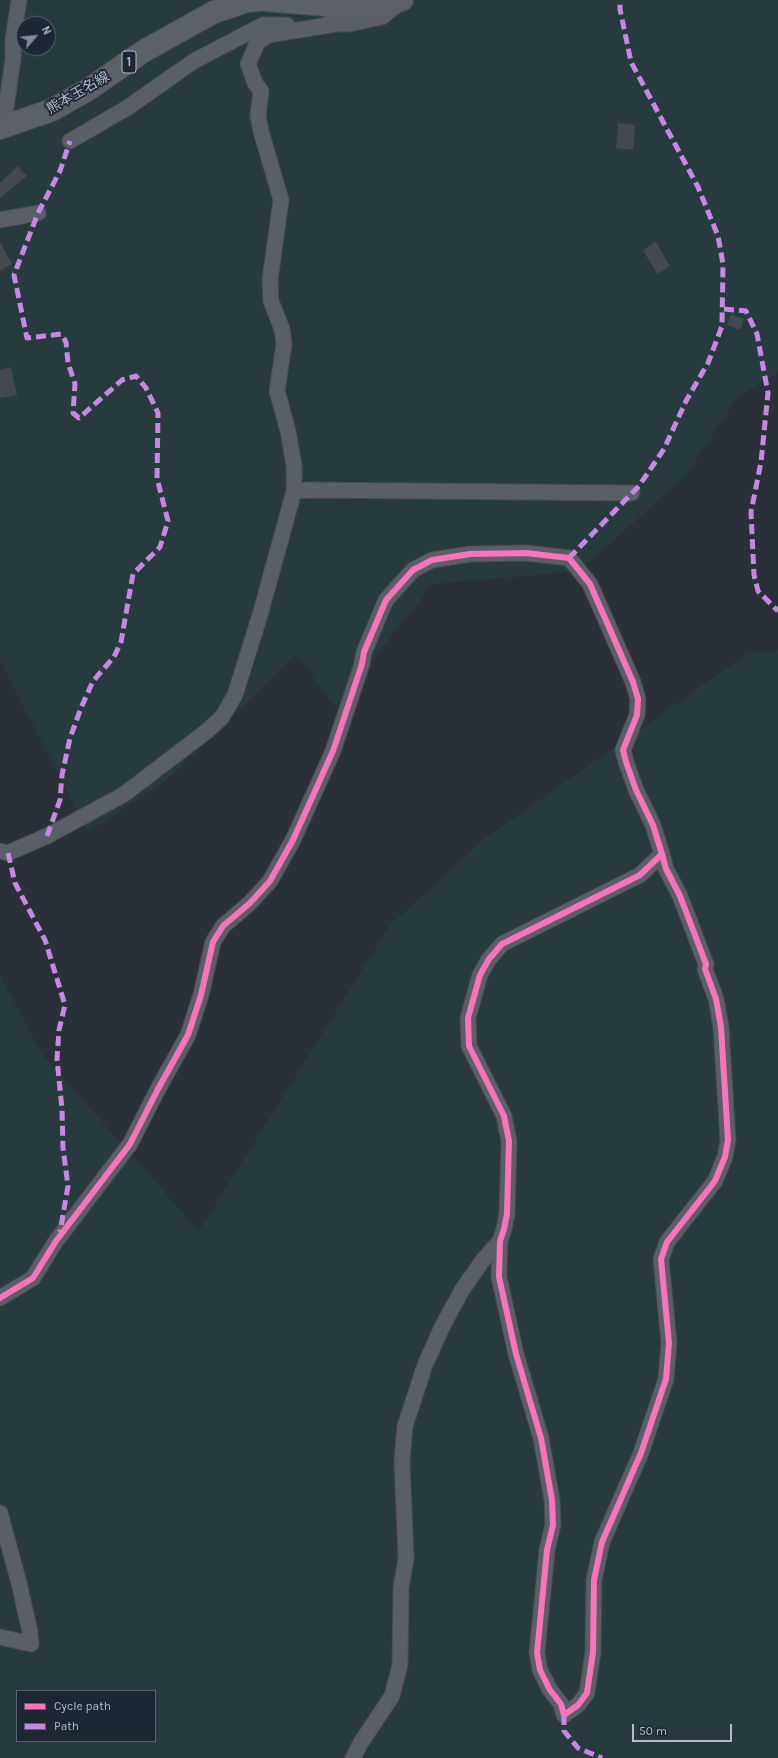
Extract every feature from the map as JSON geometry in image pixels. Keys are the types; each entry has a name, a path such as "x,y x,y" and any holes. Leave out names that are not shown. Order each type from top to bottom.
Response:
{"main road":[{"name":"熊本玉名線","path":"0,128 52,110 89,90 144,51 214,12 247,1 260,0"},
{"path":"265,0 362,8 402,0"}],"street":[{"path":"0,118 6,108 13,59 13,39 18,0"},
{"path":"70,141 127,108 194,61 263,25 349,24 382,17 390,10 407,0"},
{"path":"0,851 8,853 47,836 123,795 207,731 222,717 235,695 260,615 294,491 294,466 288,431 277,391 284,344 282,329 271,301 270,280 281,200 258,116 261,90 255,83 248,64 257,43 268,35 336,24"},
{"path":"0,220 38,213"},
{"path":"294,491 632,493"},
{"path":"0,1298 32,1278 56,1241 130,1144 188,1035 201,995 213,942 223,926 250,903 270,881 293,840 333,751 362,664 364,652 386,600 413,570 432,560 470,554 526,553 569,558 590,584 633,682 638,700 638,715 623,750 636,790 653,825 662,854 666,869 680,896 706,964 706,969 716,999 721,1027 728,1140 725,1157 715,1181 689,1216 667,1242 661,1259 669,1343 666,1379 641,1453 602,1542 594,1580 593,1652 587,1694 578,1705 564,1716 561,1704 550,1690 540,1670 537,1653 547,1550 553,1525 552,1500 541,1438 516,1354 499,1277 500,1241 504,1229 506,1214 509,1141 504,1116 469,1046 468,1018 480,975 489,959 502,944 640,875 662,854"},
{"path":"353,1758 360,1744 392,1696 400,1665 401,1588 406,1558 402,1461 405,1426 425,1365 442,1327 462,1290 483,1260 500,1241"},
{"path":"0,1513 20,1583 31,1644 0,1637"}],"green space":[{"path":"0,0 778,0 778,373 739,396 687,474 580,571 433,584 335,707 296,654 167,780 88,832 0,661"},
{"path":"778,650 778,1758 0,1758 0,976 43,1055 199,1231 390,925 484,839 747,654"}],"building":[{"path":"618,123 635,125 633,150 616,148"},
{"path":"18,166 27,176 0,198 0,183"},
{"path":"0,242 12,264 0,271"},
{"path":"656,242 670,266 657,274 643,250"},
{"path":"731,314 744,319 740,330 727,325"},
{"path":"11,367 17,395 0,398 0,370"}],"marked path":[{"path":"569,558 639,486 664,449 686,401 708,363 722,326 723,264 718,236 698,187 631,62 620,9 620,0"},
{"path":"47,836 60,800 62,775 70,738 81,708 93,681 114,657 121,642 133,574 160,547 168,521 157,478 158,413 146,388 136,376 122,380 79,418 73,413 75,384 68,363 66,342 61,334 27,338 14,275 38,213 60,171 70,141"},
{"path":"724,309 746,311 757,334 768,393 761,462 751,512 754,575 758,591 778,611"},
{"path":"8,853 15,883 45,940 65,1005 59,1030 57,1059 62,1109 63,1148 68,1186 60,1232"},
{"path":"564,1715 564,1731 578,1748 602,1758"}],"cycle path":[{"path":"0,1298 33,1278 56,1241 130,1144 188,1035 201,995 213,942 223,926 250,903 270,881 293,840 333,751 362,664 364,652 386,600 413,570 432,560 470,554 526,553 569,558 590,584 633,682 638,699 637,715 623,750 636,790 653,825 662,854 666,869 680,896 706,964 705,969 716,999 721,1027 728,1140 725,1157 715,1181 667,1242 661,1259 669,1343 666,1379 641,1453 602,1542 594,1580 593,1652 587,1693 578,1705 564,1715 561,1704 550,1690 540,1670 537,1653 547,1550 553,1525 552,1500 541,1438 516,1354 499,1277 500,1241 507,1214 509,1141 504,1116 469,1046 468,1018 480,975 489,959 502,944 640,875 662,854"}]}
